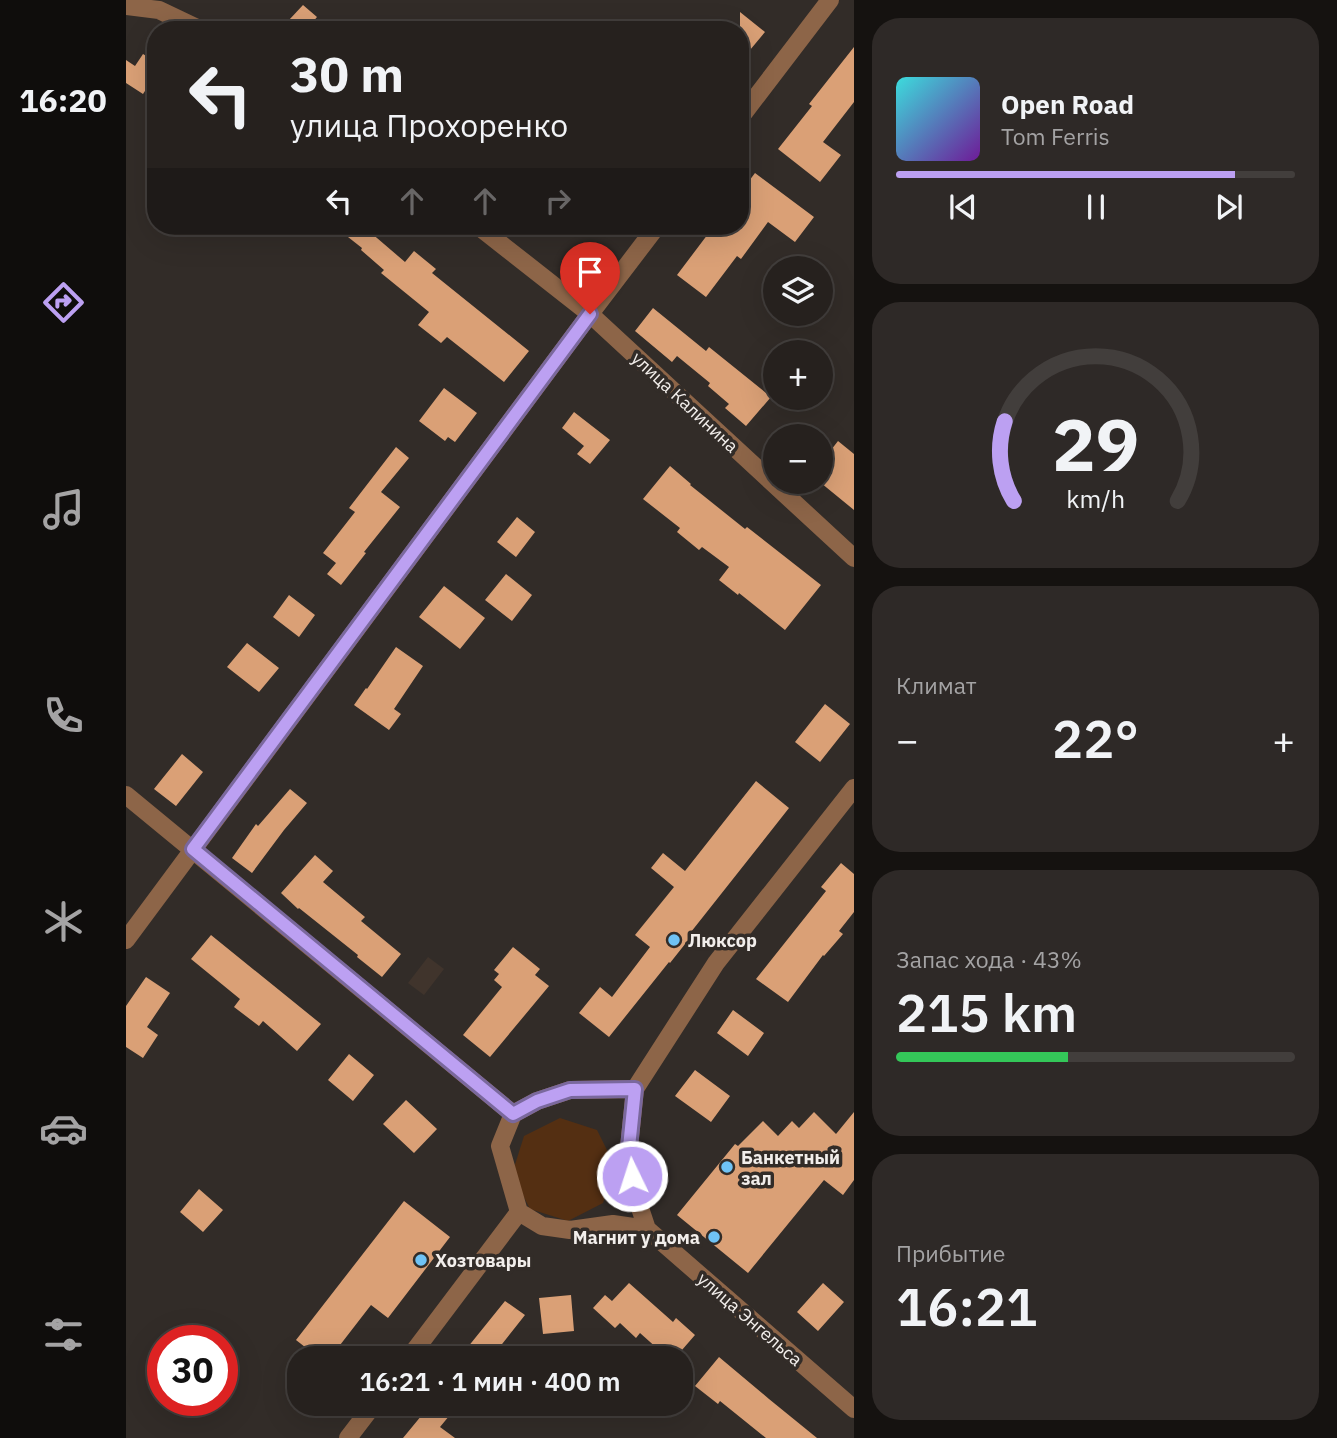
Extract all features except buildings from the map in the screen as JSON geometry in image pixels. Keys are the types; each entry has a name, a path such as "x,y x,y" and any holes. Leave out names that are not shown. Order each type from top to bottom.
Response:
{"street":[{"path":"749,106 830,0"},
{"path":"126,6 159,9 183,21"},
{"name":"улица Калинина","path":"489,235 590,314 854,558"},
{"path":"126,940 650,235"},
{"path":"635,1089 570,1090 537,1101 513,1114 500,1146 519,1212 542,1226 570,1230 613,1224 647,1229 636,1196 628,1157 635,1089 716,963 854,788"},
{"path":"126,795 513,1114"},
{"path":"418,1346 519,1212"},
{"name":"улица Энгельса","path":"647,1229 854,1409"},
{"path":"348,1438 365,1416"}],"shaded area":[{"path":"428,957 444,969 424,995 408,983"},
{"path":"560,1118 597,1130 615,1166 603,1203 568,1221 530,1209 512,1174 524,1136"}],"place":[{"name":"Люксор","path":"674,940"},
{"name":"Банкетный зал","path":"727,1167"},
{"name":"Магнит у дома","path":"714,1237"},
{"name":"Хозтовары","path":"421,1260"}],"route":[{"path":"590,314 193,849 513,1114 537,1101 570,1090 635,1089 628,1157 632,1176"}]}
